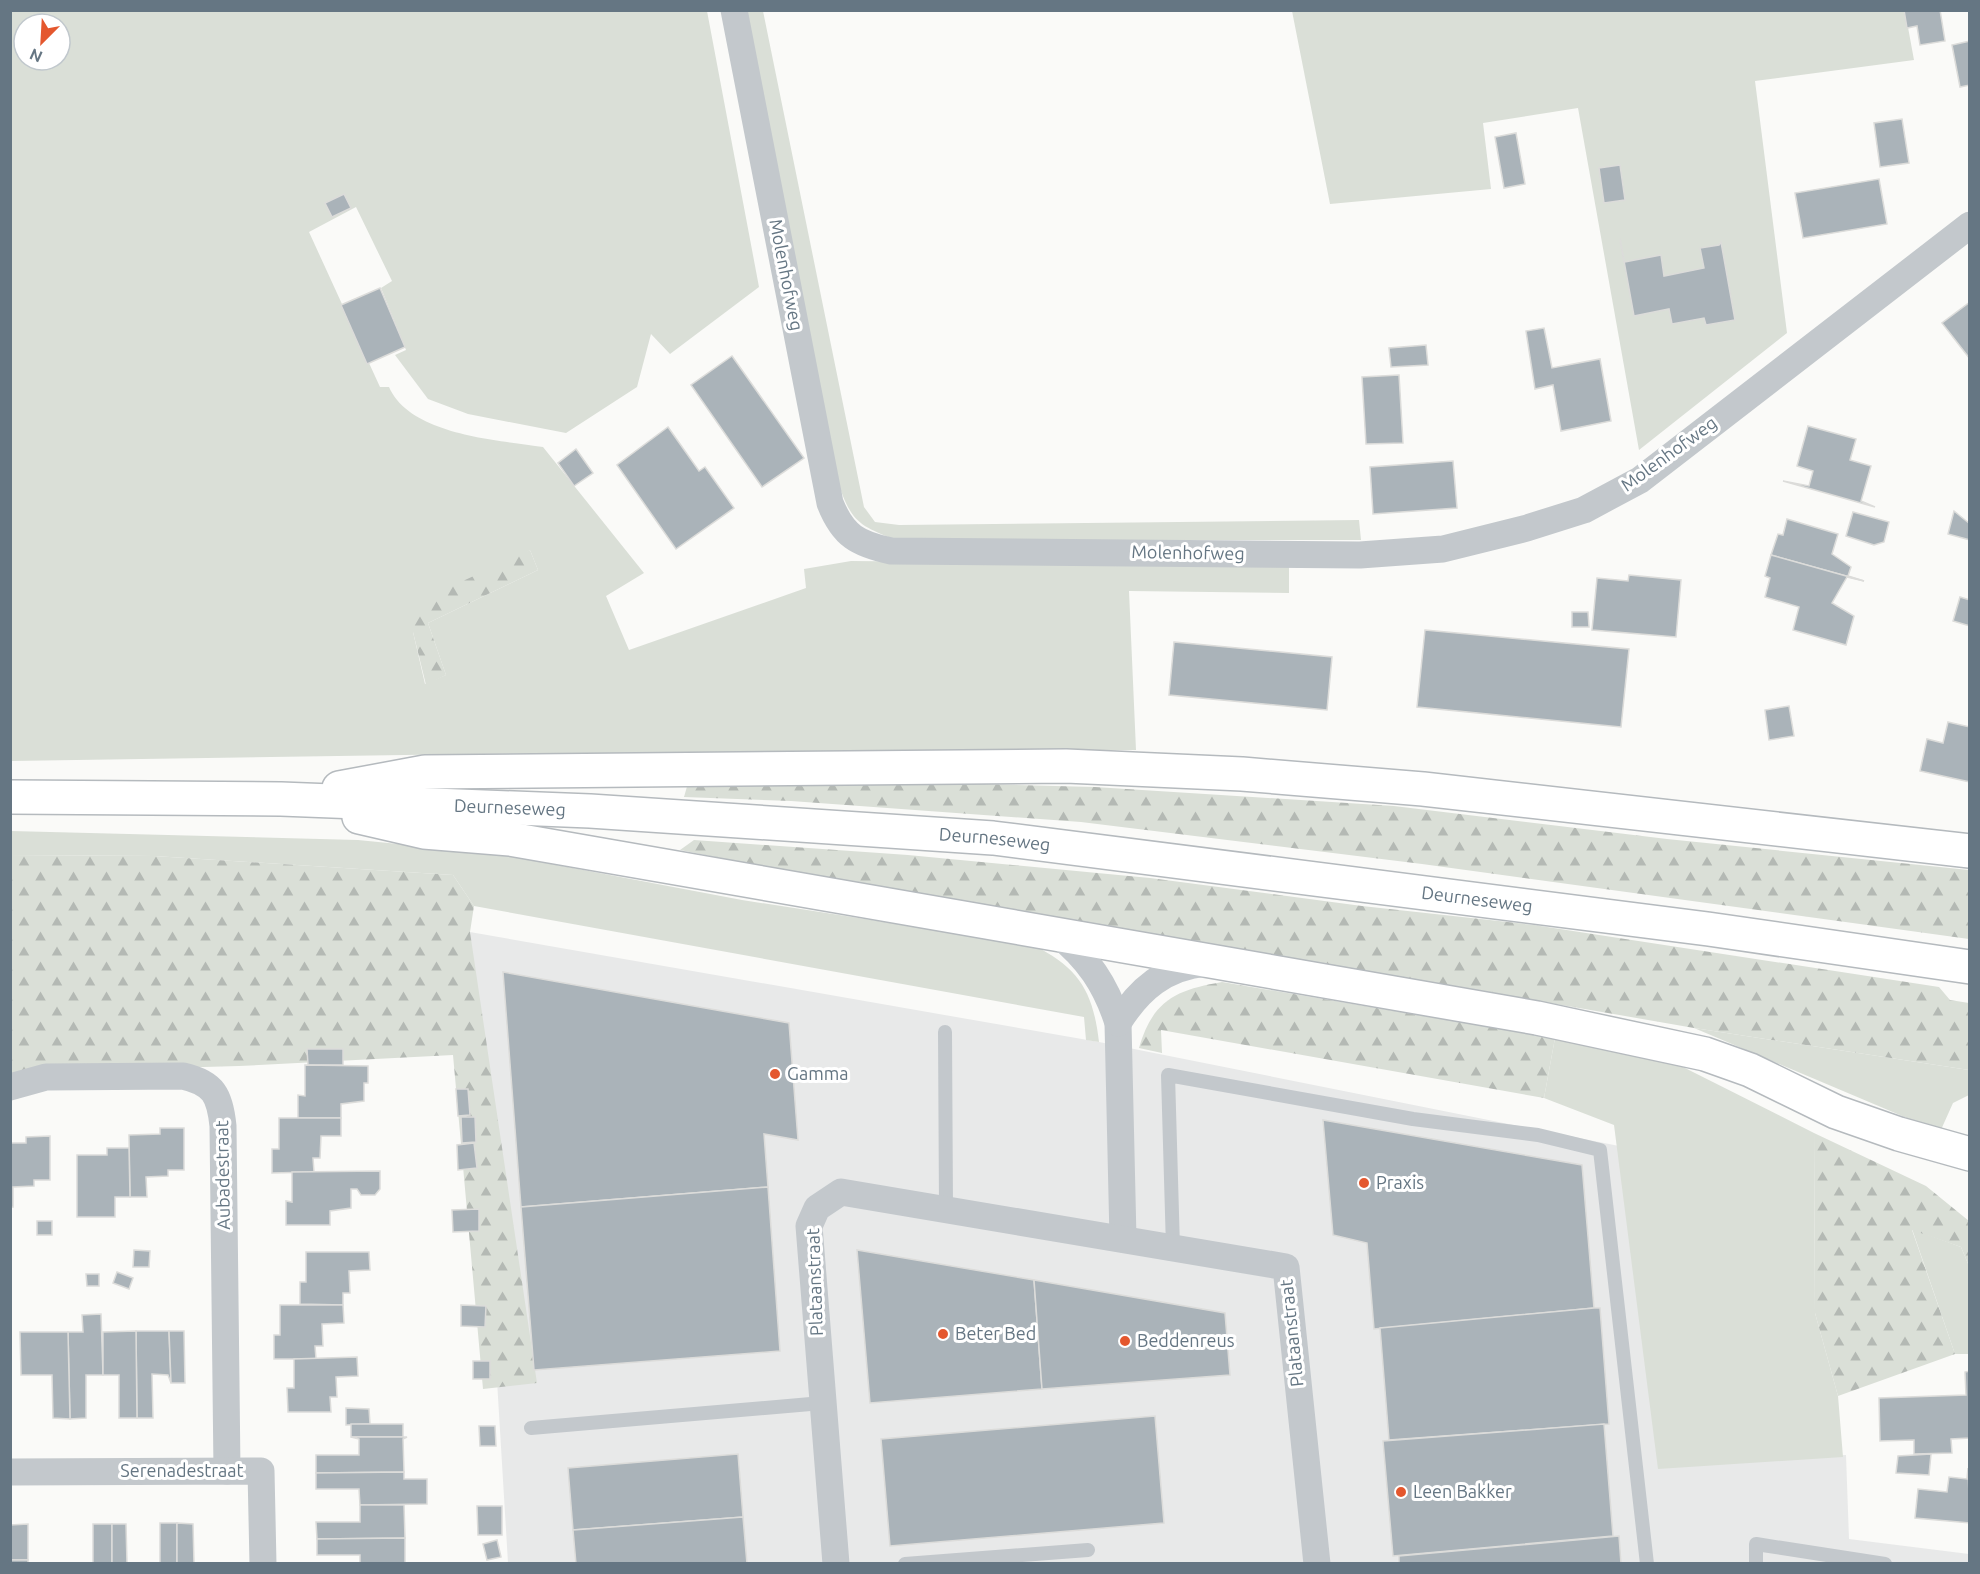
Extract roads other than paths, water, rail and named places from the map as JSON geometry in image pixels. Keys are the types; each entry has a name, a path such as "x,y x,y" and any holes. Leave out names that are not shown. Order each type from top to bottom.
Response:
{"main road":[{"path":"281,799 425,772 1066,766 1242,774 1423,789 1970,851"},
{"name":"Deurneseweg","path":"10,797 281,799 590,811 993,838 1708,929 1970,967"},
{"path":"281,799 424,832 510,839 1537,1018 1705,1054 1750,1071 1836,1112 1899,1134 1970,1154"}],"street":[{"name":"Molenhofweg","path":"734,10 830,503 837,520 848,534 867,546 891,551 1360,555 1443,549 1527,528 1584,510 1640,480 1970,225"},
{"path":"1056,933 1078,950 1096,972 1109,996 1118,1023 1123,1239"},
{"path":"1118,1023 1141,991 1156,979 1174,969 1213,962"},
{"name":"Aubadestraat","path":"10,1087 46,1077 183,1076 203,1081 221,1101 227,1471"},
{"name":"Plataanstraat","path":"836,1563 809,1226 817,1208 841,1192 1286,1267 1317,1563"},
{"name":"Serenadestraat","path":"10,1472 261,1471 263,1563"}],"lane":[{"path":"945,1032 946,1208"},
{"path":"1173,1248 1168,1075 1413,1119 1538,1135 1600,1150 1647,1563"},
{"path":"531,1428 822,1404"},
{"path":"1756,1563 1756,1544 1885,1563"},
{"path":"905,1563 1088,1550"}],"place":[{"name":"Gamma","path":"775,1074"},
{"name":"Praxis","path":"1364,1183"},
{"name":"Beter Bed","path":"943,1334"},
{"name":"Beddenreus","path":"1125,1341"},
{"name":"Leen Bakker","path":"1401,1492"}]}
